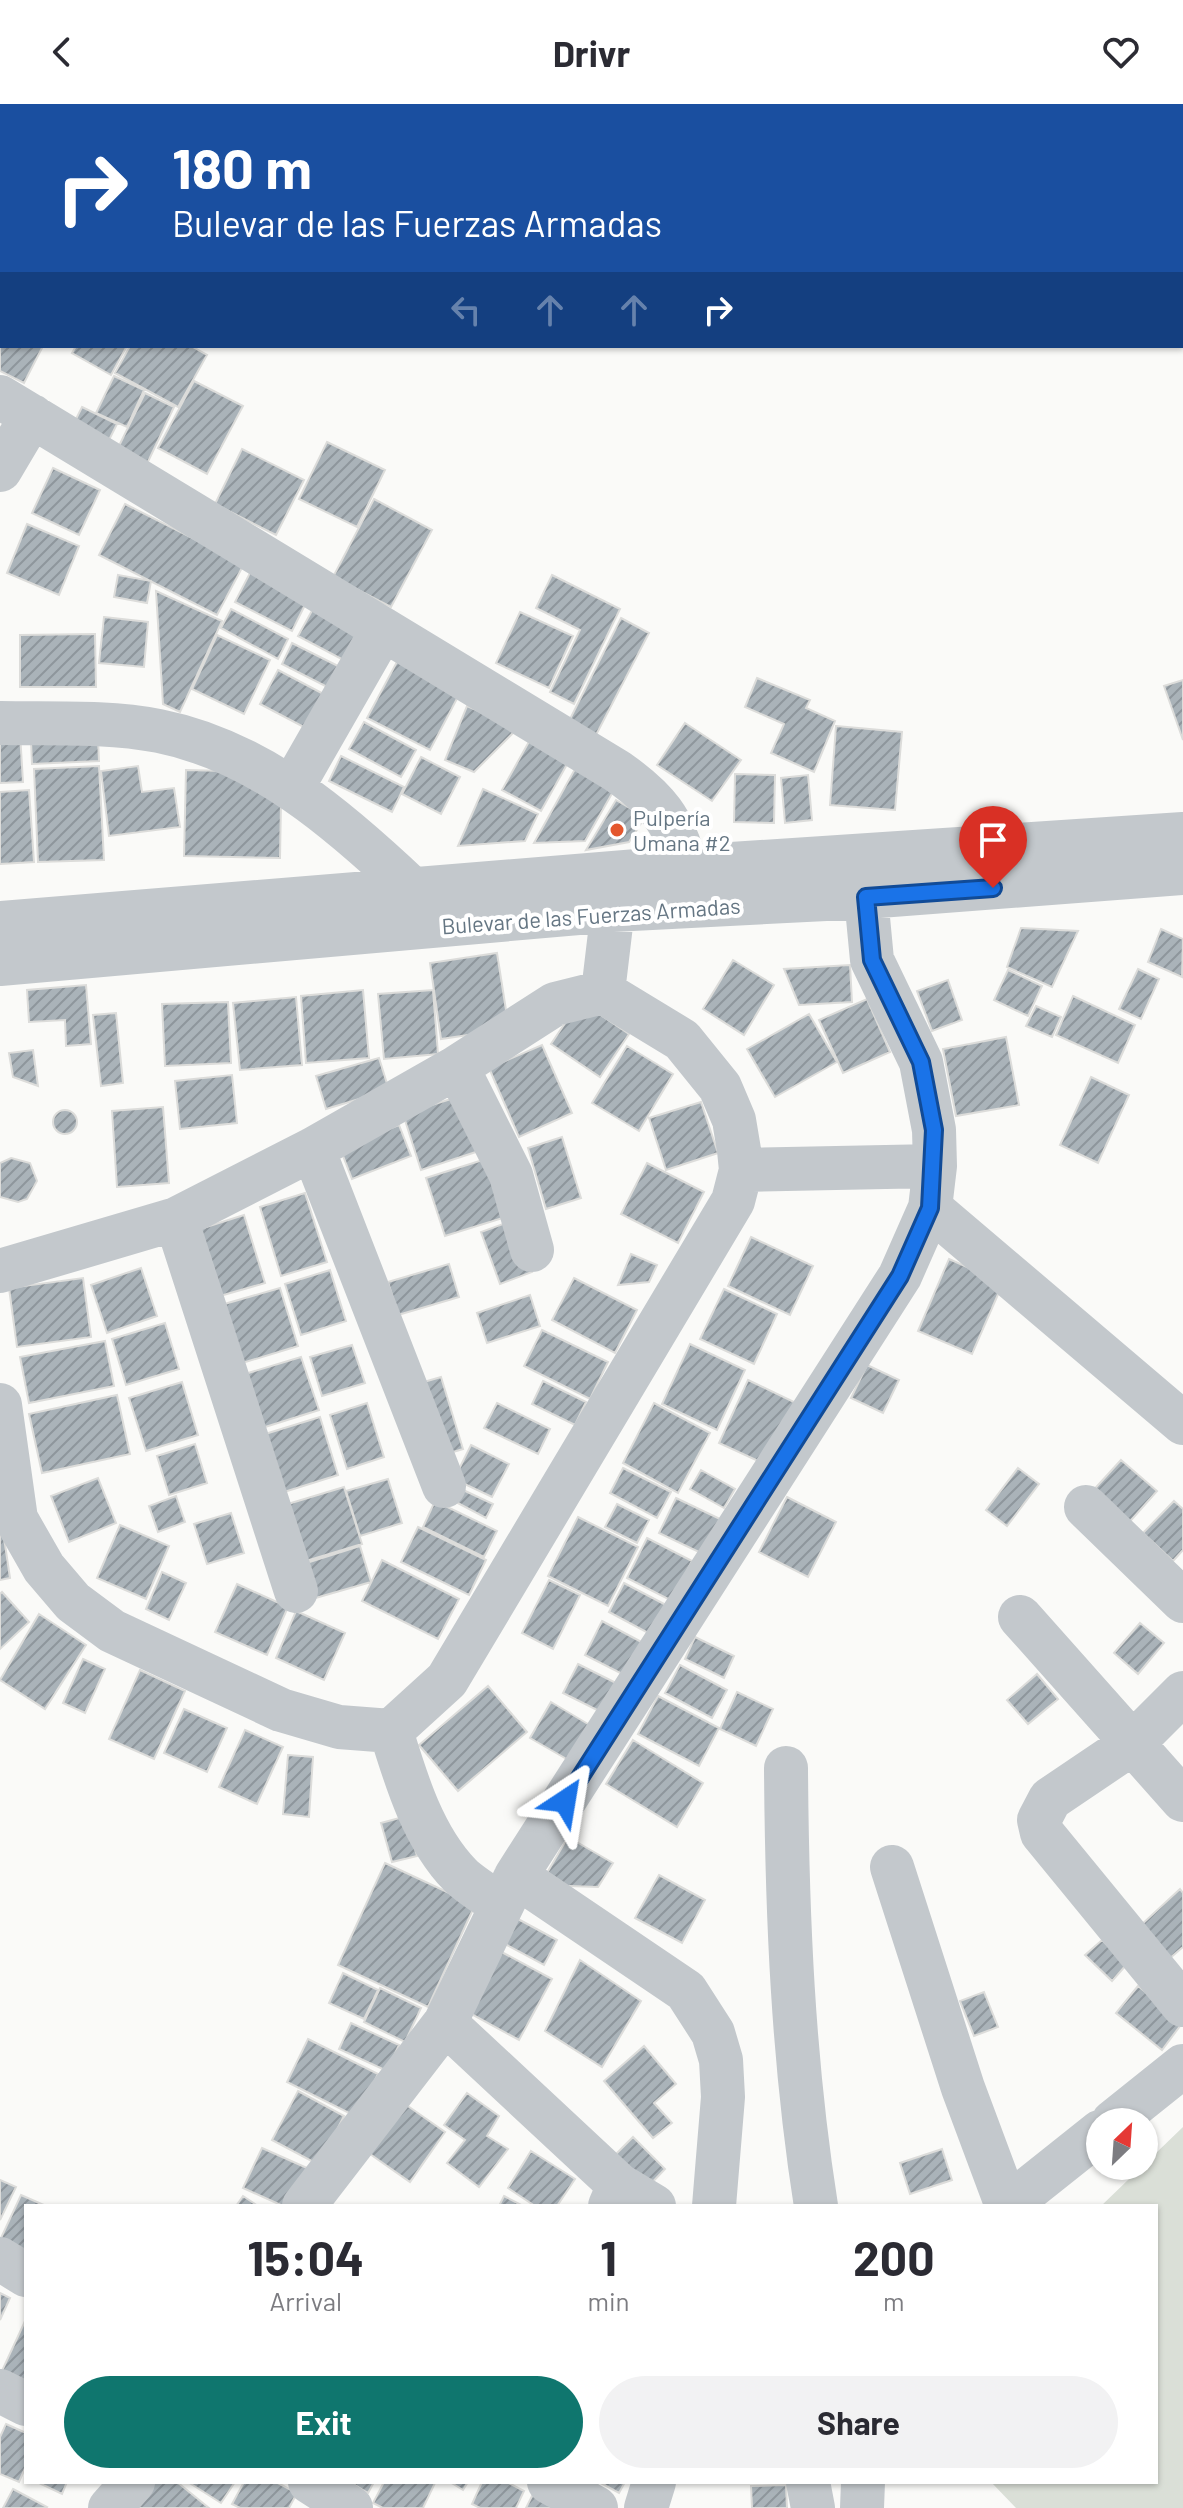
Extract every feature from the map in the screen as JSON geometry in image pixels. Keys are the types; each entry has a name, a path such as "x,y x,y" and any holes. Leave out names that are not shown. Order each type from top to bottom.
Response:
{"street":[{"path":"0,470 16,406 642,789 663,811 678,835 686,867"},
{"path":"292,788 383,629"},
{"path":"0,723 115,725 162,732 216,749 292,788 340,822 412,889"},
{"name":"Bulevar de las Fuerzas Armadas","path":"0,964 615,892 686,867 1173,831"},
{"name":"Bulevar de las Fuerzas Armadas","path":"0,923 412,889 866,897 1183,873"},
{"path":"603,992 615,892"},
{"path":"306,2204 445,2023 508,1890 900,1276 933,1187 934,1130 921,1062 872,960 866,897"},
{"path":"0,1271 176,1219 313,1149 457,1067 555,1004 603,992 682,1040 720,1087 734,1120 741,1170 733,1201 447,1680 391,1731 339,1727 281,1710 112,1631 73,1602 8,1520 0,1405"},
{"path":"457,1067 511,1175 532,1250"},
{"path":"313,1149 444,1486"},
{"path":"741,1170 933,1187 1183,1423"},
{"path":"176,1219 296,1591"},
{"path":"1086,1507 1183,1601"},
{"path":"1020,1617 1183,1800"},
{"path":"1183,1693 1133,1743 1050,1799 1039,1820 1042,1833 1183,2005"},
{"path":"391,1731 402,1768 437,1847 462,1877 508,1890 686,1991 713,2033 721,2060 723,2097 714,2204"},
{"path":"786,1768 787,1913 799,2069 816,2204"},
{"path":"892,1867 963,2088 1006,2204"},
{"path":"445,2023 628,2199"},
{"path":"1130,2108 1183,2066"},
{"path":"1010,2204 1086,2143"},
{"path":"0,2259 24,2274"},
{"path":"0,2391 24,2403"},
{"path":"313,2484 351,2508"},
{"path":"553,2484 596,2508"},
{"path":"646,2508 653,2484"},
{"path":"808,2484 813,2508"}],"shaded area":[{"path":"1183,2127 1183,2508 1016,2508 993,2484 1158,2484 1158,2204 1103,2204 1128,2180 1158,2180 1158,2151"}],"building":[{"path":"0,348 42,348 24,383 0,371"},
{"path":"75,348 126,348 111,375 72,353"},
{"path":"129,348 195,348 207,355 178,407 115,373"},
{"path":"114,376 144,390 127,427 96,413"},
{"path":"194,381 243,406 207,474 158,448"},
{"path":"145,393 174,407 145,468 115,454"},
{"path":"82,407 117,424 106,446 71,429"},
{"path":"327,442 385,470 357,527 299,499"},
{"path":"242,449 304,480 276,535 215,504"},
{"path":"53,468 100,490 79,535 32,513"},
{"path":"374,499 432,530 391,607 333,577"},
{"path":"125,504 244,564 217,615 99,555"},
{"path":"27,524 79,546 59,595 7,573"},
{"path":"251,571 308,599 292,631 235,602"},
{"path":"118,575 151,581 147,603 114,597"},
{"path":"552,575 620,609 574,704 550,692 580,630 536,608"},
{"path":"156,591 222,621 180,712 163,704"},
{"path":"314,607 364,634 349,663 298,636"},
{"path":"231,609 288,639 278,659 221,628"},
{"path":"520,612 573,636 549,688 496,663"},
{"path":"104,617 148,622 144,667 99,663"},
{"path":"621,618 649,633 596,735 569,721"},
{"path":"95,634 96,687 20,687 20,635"},
{"path":"217,635 270,660 244,714 192,689"},
{"path":"292,643 350,672 339,693 282,664"},
{"path":"399,658 461,691 430,750 367,718"},
{"path":"278,670 333,699 315,733 260,704"},
{"path":"757,678 810,700 806,708 835,721 814,772 771,753 784,724 745,707"},
{"path":"1183,680 1183,740 1164,686"},
{"path":"467,706 518,728 474,772 445,760"},
{"path":"364,722 416,750 401,777 349,749"},
{"path":"685,723 741,760 712,801 657,765"},
{"path":"836,726 902,732 895,810 830,805"},
{"path":"20,733 23,782 0,783 0,734"},
{"path":"531,738 570,759 541,811 502,790"},
{"path":"98,739 99,761 32,764 31,741"},
{"path":"341,756 404,787 392,812 329,781"},
{"path":"421,757 460,777 441,814 402,794"},
{"path":"99,766 104,860 38,862 34,769"},
{"path":"138,766 142,792 174,788 180,827 109,836 101,771"},
{"path":"575,769 614,790 585,841 534,843"},
{"path":"186,770 225,771 281,802 280,858 184,856"},
{"path":"735,774 775,775 774,823 734,822"},
{"path":"808,775 812,820 785,823 781,778"},
{"path":"483,789 538,814 525,841 458,846"},
{"path":"29,790 34,862 0,864 0,792"},
{"name":"Pulpería Umana #2","path":"616,800 645,817 629,842 586,850"},
{"path":"1021,928 1078,931 1052,987 1007,967"},
{"path":"1161,929 1183,939 1182,977 1148,962"},
{"path":"497,953 509,1029 441,1039 430,963"},
{"path":"733,960 774,985 744,1035 703,1009"},
{"path":"850,965 852,1002 799,1005 784,969"},
{"path":"1138,969 1159,979 1141,1019 1119,1009"},
{"path":"1008,970 1042,986 1028,1016 994,1000"},
{"path":"948,980 962,1020 932,1031 917,991"},
{"path":"86,985 91,1044 66,1046 65,1020 29,1022 27,990"},
{"path":"363,990 369,1058 306,1063 301,996"},
{"path":"433,990 438,1054 384,1059 378,994"},
{"path":"1073,996 1135,1025 1118,1063 1056,1035"},
{"path":"296,997 302,1065 240,1070 233,1003"},
{"path":"867,999 890,1052 843,1073 819,1020"},
{"path":"580,1001 629,1034 600,1077 551,1044"},
{"path":"228,1002 231,1063 165,1066 162,1004"},
{"path":"1036,1006 1061,1017 1052,1037 1026,1026"},
{"path":"116,1013 123,1083 101,1086 93,1015"},
{"path":"809,1014 837,1062 775,1097 747,1049"},
{"path":"1006,1037 1019,1105 956,1116 943,1049"},
{"path":"542,1045 572,1113 519,1137 489,1068"},
{"path":"627,1046 673,1074 639,1131 592,1103"},
{"path":"33,1050 38,1086 13,1077 9,1053"},
{"path":"379,1058 389,1090 326,1109 316,1076"},
{"path":"232,1075 237,1123 180,1129 175,1081"},
{"path":"1091,1077 1129,1095 1098,1163 1060,1145"},
{"path":"470,1093 488,1148 421,1170 403,1114"},
{"path":"701,1102 718,1153 666,1170 649,1118"},
{"path":"163,1107 169,1183 117,1187 112,1111"},
{"path":"65,1110 76,1117 77,1122 70,1133 65,1134 54,1127 53,1122 60,1111"},
{"path":"399,1125 411,1156 352,1179 340,1148"},
{"path":"562,1137 581,1198 546,1209 528,1148"},
{"path":"11,1158 30,1163 37,1181 27,1199 18,1202 0,1197 0,1163"},
{"path":"489,1158 509,1216 445,1236 426,1178"},
{"path":"647,1163 704,1192 678,1243 621,1214"},
{"path":"305,1193 327,1262 281,1276 260,1207"},
{"path":"244,1215 265,1283 220,1296 200,1229"},
{"path":"514,1220 532,1272 500,1284 481,1232"},
{"path":"751,1237 813,1266 790,1315 728,1286"},
{"path":"631,1254 657,1265 649,1282 618,1285"},
{"path":"949,1259 1003,1283 972,1354 918,1331"},
{"path":"449,1264 459,1297 398,1315 388,1282"},
{"path":"141,1268 157,1316 107,1333 91,1285"},
{"path":"330,1270 346,1321 301,1335 285,1284"},
{"path":"83,1278 91,1337 17,1347 9,1288"},
{"path":"574,1278 637,1310 615,1353 552,1320"},
{"path":"280,1288 298,1346 239,1364 221,1305"},
{"path":"724,1289 777,1314 754,1364 700,1339"},
{"path":"530,1295 540,1326 487,1343 477,1313"},
{"path":"165,1323 179,1369 126,1385 112,1339"},
{"path":"542,1330 608,1362 590,1399 524,1366"},
{"path":"105,1341 114,1386 29,1403 20,1357"},
{"path":"690,1344 745,1370 717,1430 662,1404"},
{"path":"352,1345 365,1383 322,1396 310,1357"},
{"path":"301,1357 319,1410 262,1428 245,1374"},
{"path":"867,1365 899,1380 883,1413 851,1398"},
{"path":"441,1377 463,1449 440,1456 417,1384"},
{"path":"748,1380 796,1403 767,1465 719,1443"},
{"path":"543,1381 586,1402 575,1425 532,1404"},
{"path":"182,1382 198,1435 146,1451 129,1398"},
{"path":"117,1395 130,1454 42,1473 29,1414"},
{"path":"367,1403 384,1457 347,1469 330,1415"},
{"path":"497,1403 550,1429 538,1454 484,1428"},
{"path":"654,1403 710,1433 678,1493 623,1463"},
{"path":"320,1417 338,1475 281,1493 262,1435"},
{"path":"195,1444 207,1483 169,1495 157,1456"},
{"path":"471,1445 509,1464 492,1497 454,1479"},
{"path":"1121,1460 1157,1491 1125,1527 1089,1495"},
{"path":"623,1468 671,1492 657,1518 610,1493"},
{"path":"1018,1468 1039,1484 1007,1526 986,1510"},
{"path":"701,1470 735,1489 724,1508 690,1489"},
{"path":"98,1478 116,1523 69,1542 51,1496"},
{"path":"388,1479 402,1523 360,1536 346,1491"},
{"path":"344,1487 362,1544 306,1561 288,1504"},
{"path":"461,1489 493,1504 486,1518 454,1501"},
{"path":"176,1496 185,1522 158,1532 149,1506"},
{"path":"787,1497 836,1522 808,1577 759,1552"},
{"path":"676,1498 720,1519 703,1554 659,1533"},
{"path":"435,1501 497,1531 484,1557 423,1527"},
{"path":"1174,1501 1183,1509 1183,1550 1173,1561 1143,1533"},
{"path":"617,1504 649,1520 637,1543 605,1527"},
{"path":"231,1513 244,1553 207,1564 194,1524"},
{"path":"578,1517 638,1547 608,1606 548,1576"},
{"path":"120,1525 169,1546 146,1599 97,1578"},
{"path":"418,1527 486,1560 469,1595 401,1562"},
{"path":"0,1531 3,1531 10,1578 0,1580"},
{"path":"647,1538 692,1561 672,1601 627,1578"},
{"path":"360,1546 371,1582 312,1599 300,1565"},
{"path":"382,1560 459,1599 438,1639 362,1601"},
{"path":"162,1572 186,1583 169,1620 146,1609"},
{"path":"549,1580 580,1595 553,1649 522,1633"},
{"path":"624,1583 666,1605 650,1634 609,1612"},
{"path":"237,1584 288,1607 267,1655 215,1632"},
{"path":"2,1592 29,1622 0,1649 0,1594"},
{"path":"296,1611 345,1633 324,1680 276,1658"},
{"path":"39,1614 86,1645 45,1709 0,1680"},
{"path":"602,1621 649,1646 632,1679 585,1655"},
{"path":"1140,1623 1164,1643 1138,1674 1114,1653"},
{"path":"695,1637 734,1656 724,1678 685,1659"},
{"path":"83,1659 105,1669 85,1713 63,1703"},
{"path":"578,1664 624,1687 609,1716 563,1693"},
{"path":"680,1665 727,1690 712,1718 665,1693"},
{"path":"140,1670 185,1691 154,1759 109,1739"},
{"path":"1037,1674 1058,1699 1028,1724 1007,1700"},
{"path":"488,1686 527,1732 458,1791 419,1745"},
{"path":"737,1692 773,1709 756,1746 720,1729"},
{"path":"658,1696 719,1728 699,1766 638,1734"},
{"path":"551,1702 598,1730 577,1765 530,1738"},
{"path":"184,1709 227,1728 207,1772 164,1753"},
{"path":"245,1730 283,1747 257,1804 219,1787"},
{"path":"633,1740 703,1783 677,1827 606,1784"},
{"path":"288,1755 313,1757 309,1817 283,1814"},
{"path":"407,1816 417,1856 392,1862 381,1823"},
{"path":"568,1837 613,1863 598,1887 540,1885"},
{"path":"385,1863 475,1905 428,2007 338,1965"},
{"path":"659,1875 705,1900 682,1943 635,1918"},
{"path":"1180,1889 1183,1893 1183,1947 1170,1958 1140,1926"},
{"path":"518,1919 557,1940 544,1965 505,1944"},
{"path":"1102,1940 1127,1964 1112,1981 1085,1955"},
{"path":"496,1949 552,1979 519,2040 464,2010"},
{"path":"580,1960 641,2001 602,2067 545,2031"},
{"path":"343,1973 378,1990 364,2019 329,2003"},
{"path":"1138,1986 1183,2022 1162,2050 1116,2013"},
{"path":"380,1988 421,2008 405,2042 364,2022"},
{"path":"984,1992 998,2027 974,2036 960,2001"},
{"path":"351,2023 399,2045 387,2071 339,2049"},
{"path":"308,2039 378,2074 357,2117 287,2082"},
{"path":"644,2046 676,2084 654,2103 672,2123 653,2138 604,2081"},
{"path":"298,2091 344,2116 319,2165 272,2140"},
{"path":"467,2093 499,2116 487,2136 508,2149 479,2187 447,2163 465,2140 444,2125"},
{"path":"405,2104 445,2132 410,2182 370,2154"},
{"path":"633,2137 665,2169 643,2192 610,2160"},
{"path":"262,2148 307,2168 284,2204 243,2188"},
{"path":"942,2149 952,2180 910,2194 900,2163"},
{"path":"531,2151 575,2179 558,2204 532,2204 508,2188"},
{"path":"0,2180 16,2187 0,2220"},
{"path":"21,2195 41,2204 24,2204 24,2256 0,2240"},
{"path":"243,2196 255,2204 237,2204"},
{"path":"504,2196 519,2204 500,2204"},
{"path":"0,2293 10,2298 0,2320"},
{"path":"24,2323 24,2398 0,2375"},
{"path":"6,2424 24,2432 24,2471 19,2482 0,2474 0,2437"},
{"path":"41,2484 66,2484 62,2494"},
{"path":"153,2484 179,2484 209,2508 133,2508"},
{"path":"191,2484 234,2484 221,2503"},
{"path":"243,2484 280,2484 297,2493 289,2508 240,2508 232,2504"},
{"path":"353,2484 373,2484 368,2493"},
{"path":"383,2484 435,2484 423,2508 383,2508 373,2503"},
{"path":"453,2484 467,2484 463,2490"},
{"path":"481,2484 511,2484 524,2491 516,2508 480,2508 472,2504"},
{"path":"603,2484 624,2484 619,2493"},
{"path":"786,2485 787,2508 752,2508 751,2486"},
{"path":"13,2489 47,2507 3,2508"},
{"path":"534,2492 568,2508 526,2508"}],"place":[{"name":"Pulpería Umana #2","path":"617,830"}],"route":[{"path":"565,1801 900,1276 930,1208 935,1166 934,1130 921,1062 872,960 867,934 866,897 993,888"}]}
